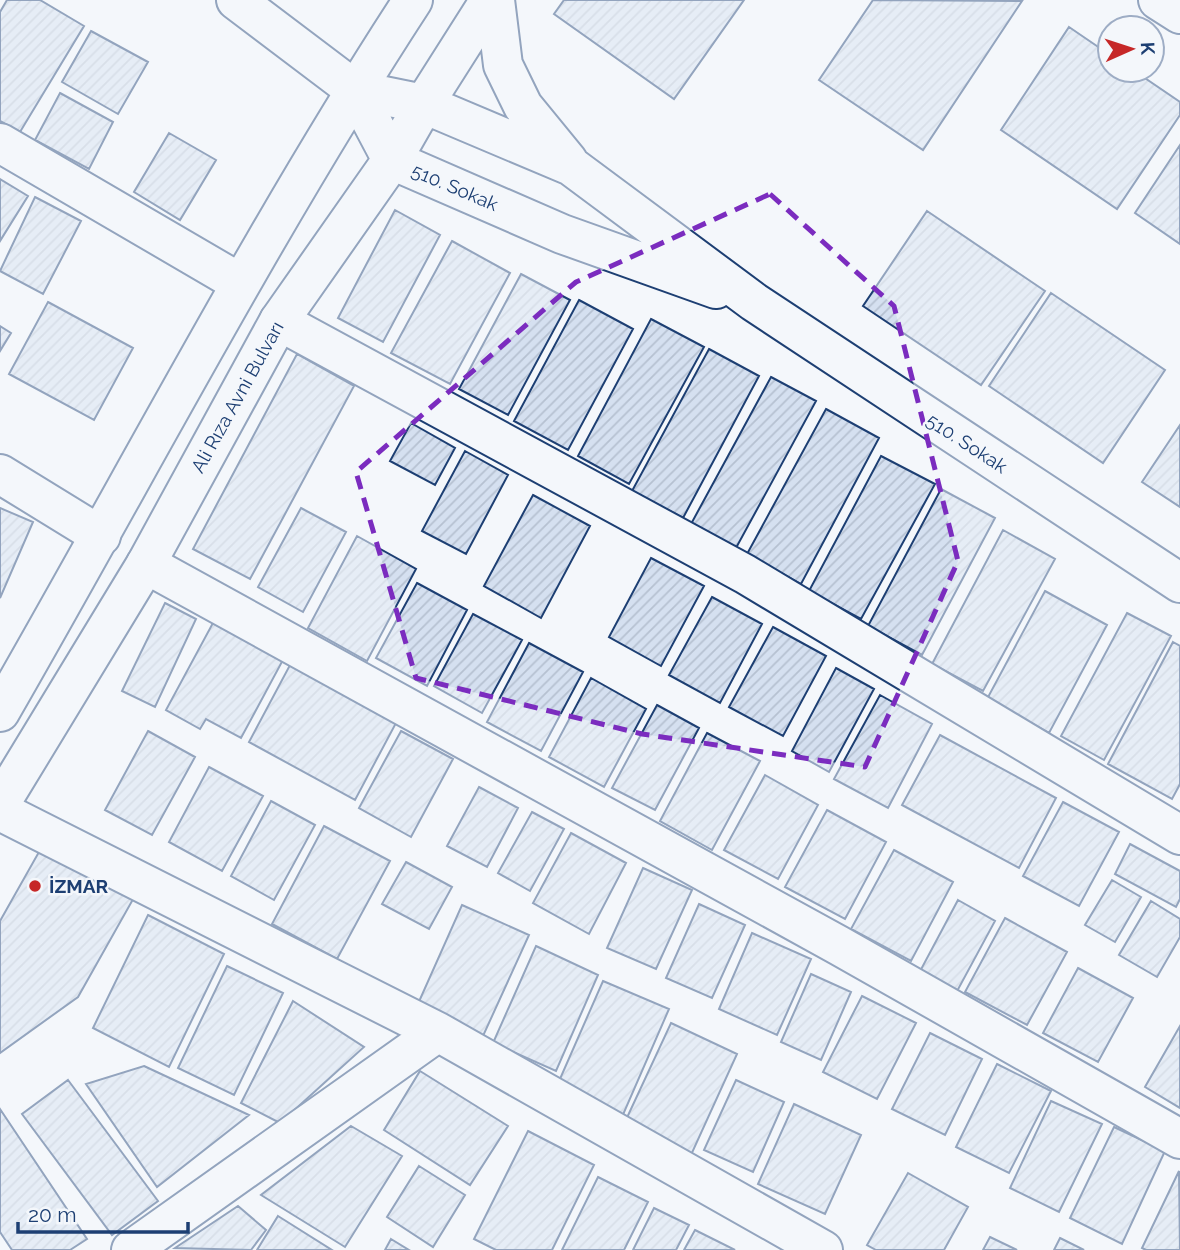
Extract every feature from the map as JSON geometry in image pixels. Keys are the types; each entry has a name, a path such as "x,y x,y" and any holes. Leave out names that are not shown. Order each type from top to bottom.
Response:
{"street":[{"path":"236,0 355,90 392,160"},
{"path":"0,712 101,536 240,283 355,90 413,0"},
{"name":"Ali Rıza Avni Bulvarı","path":"0,804 146,564 279,321 392,160 490,0"},
{"path":"495,0 503,65 523,106 571,166"},
{"path":"1158,0 1180,14"},
{"name":"510. Sokak","path":"355,90 424,104 571,166 754,302 1180,583"},
{"path":"0,143 240,283"},
{"name":"510. Sokak","path":"392,160 562,234 754,302"},
{"path":"279,321 745,574 1180,835"},
{"path":"0,474 101,536"},
{"path":"146,564 838,945 1180,1139"},
{"path":"0,811 438,1032 822,1250"},
{"path":"134,1249 438,1032"}],"highlighted area":[{"path":"770,194 894,306 958,561 865,767 642,734 416,678 356,472 576,282"}],"building":[{"path":"7,0 40,0 84,26 20,132 0,121 0,12"},
{"path":"564,0 744,0 674,99 554,14"},
{"path":"873,0 1022,1 923,150 819,80"},
{"path":"1069,27 1096,45 1096,84 1154,84 1180,102 1180,115 1117,209 1001,130"},
{"path":"91,31 148,62 118,114 62,82"},
{"path":"60,93 113,122 89,169 35,140"},
{"path":"169,133 216,160 180,220 134,192"},
{"path":"1180,145 1180,244 1135,213"},
{"path":"0,179 28,196 0,241"},
{"path":"35,197 81,221 43,294 0,271"},
{"path":"395,210 440,235 383,342 338,318"},
{"path":"927,211 1045,291 981,385 863,306"},
{"path":"452,241 510,273 450,384 391,353"},
{"path":"521,274 570,300 508,415 459,389"},
{"path":"1051,293 1165,370 1103,463 989,386"},
{"path":"579,300 633,329 568,450 514,421"},
{"path":"48,302 133,348 94,420 9,374"},
{"path":"651,319 704,347 629,484 578,456"},
{"path":"0,326 11,333 0,351"},
{"path":"709,349 759,376 683,518 632,491"},
{"path":"297,354 354,386 250,579 193,549"},
{"path":"771,377 816,401 736,548 691,524"},
{"path":"826,409 879,438 801,584 747,554"},
{"path":"411,423 455,448 435,485 390,461"},
{"path":"1180,425 1180,507 1142,482"},
{"path":"465,451 508,475 466,554 422,531"},
{"path":"881,456 935,484 861,619 809,591"},
{"path":"941,489 995,518 922,655 868,626"},
{"path":"533,495 590,526 541,618 484,586"},
{"path":"0,508 33,522 0,598"},
{"path":"301,508 346,532 303,612 258,587"},
{"path":"1003,530 1055,559 983,691 932,664"},
{"path":"357,536 416,569 367,661 308,628"},
{"path":"651,558 704,586 661,666 609,637"},
{"path":"417,583 467,610 427,686 376,658"},
{"path":"1045,591 1107,625 1049,733 987,699"},
{"path":"712,597 762,624 720,703 669,675"},
{"path":"165,603 196,619 155,707 122,691"},
{"path":"1127,613 1171,636 1104,760 1061,736"},
{"path":"473,614 522,640 482,713 434,686"},
{"path":"214,621 284,658 241,738 206,719 200,729 166,710"},
{"path":"773,627 826,656 783,736 729,707"},
{"path":"1173,642 1180,646 1180,784 1172,799 1108,764"},
{"path":"529,643 583,672 541,751 487,722"},
{"path":"290,665 396,723 355,800 249,742"},
{"path":"836,668 874,689 829,772 792,751"},
{"path":"591,678 646,709 604,787 549,757"},
{"path":"880,695 932,724 888,808 834,779"},
{"path":"657,705 699,728 655,810 612,788"},
{"path":"148,731 195,757 152,835 105,810"},
{"path":"401,731 453,759 411,837 359,808"},
{"path":"707,733 760,761 712,850 660,821"},
{"path":"940,735 1056,798 1019,868 902,805"},
{"path":"209,767 263,796 222,871 169,842"},
{"path":"765,775 818,805 778,879 724,850"},
{"path":"479,787 518,808 487,867 447,846"},
{"path":"271,801 315,825 274,900 231,876"},
{"path":"1063,802 1119,832 1079,906 1023,876"},
{"path":"827,810 886,842 845,919 785,887"},
{"path":"532,812 564,829 530,891 498,873"},
{"path":"324,826 390,861 337,959 272,924"},
{"path":"571,833 626,863 589,934 533,903"},
{"path":"44,843 136,894 78,997 0,1053 0,921"},
{"path":"1130,844 1180,871 1180,899 1176,907 1115,874"},
{"path":"894,850 953,882 911,961 851,929"},
{"path":"406,862 452,887 429,929 382,904"},
{"path":"643,868 692,890 656,969 607,948"},
{"path":"1112,880 1141,897 1115,942 1085,925"},
{"path":"958,900 995,921 955,995 918,975"},
{"path":"1151,901 1180,919 1180,937 1157,977 1119,955"},
{"path":"699,904 745,925 712,998 666,978"},
{"path":"462,905 529,935 483,1036 417,1006"},
{"path":"148,915 224,954 169,1067 93,1028"},
{"path":"1005,918 1067,952 1027,1025 965,992"},
{"path":"752,933 811,959 777,1035 719,1009"},
{"path":"536,946 598,975 556,1071 493,1043"},
{"path":"227,966 283,993 234,1095 178,1068"},
{"path":"1078,968 1133,998 1098,1062 1043,1033"},
{"path":"811,974 851,992 821,1060 781,1042"},
{"path":"603,981 669,1009 622,1117 556,1088"},
{"path":"862,996 916,1023 877,1099 823,1072"},
{"path":"293,1001 364,1047 280,1123 241,1103"},
{"path":"671,1023 737,1054 691,1155 624,1124"},
{"path":"1180,1026 1180,1108 1145,1087"},
{"path":"930,1033 982,1059 945,1135 892,1109"},
{"path":"997,1064 1051,1091 1009,1173 956,1147"},
{"path":"144,1066 249,1115 157,1187 86,1084"},
{"path":"420,1071 508,1126 470,1185 384,1130"},
{"path":"68,1080 158,1201 112,1235 22,1114"},
{"path":"736,1080 784,1102 753,1172 704,1150"},
{"path":"1051,1101 1102,1124 1059,1212 1010,1188"},
{"path":"794,1104 861,1135 825,1214 758,1184"},
{"path":"0,1109 87,1239 70,1250 12,1250 0,1232"},
{"path":"351,1126 402,1156 345,1247 261,1195"},
{"path":"1114,1127 1165,1151 1122,1244 1070,1218"},
{"path":"528,1131 594,1165 552,1250 496,1250 474,1239"},
{"path":"419,1166 465,1195 433,1247 387,1217"},
{"path":"1179,1171 1180,1250 1146,1250 1142,1248"},
{"path":"908,1173 968,1207 944,1250 876,1250 867,1245"},
{"path":"598,1177 648,1202 624,1250 562,1250"},
{"path":"238,1206 266,1230 251,1250 175,1248"},
{"path":"654,1208 689,1225 676,1250 633,1250"},
{"path":"278,1216 332,1250 257,1250"},
{"path":"695,1230 735,1250 684,1250"},
{"path":"990,1237 1017,1250 983,1250"},
{"path":"1060,1238 1084,1250 1054,1250"},
{"path":"391,1239 409,1250 385,1250"}],"place":[{"name":"İZMAR","path":"35,886"}]}
